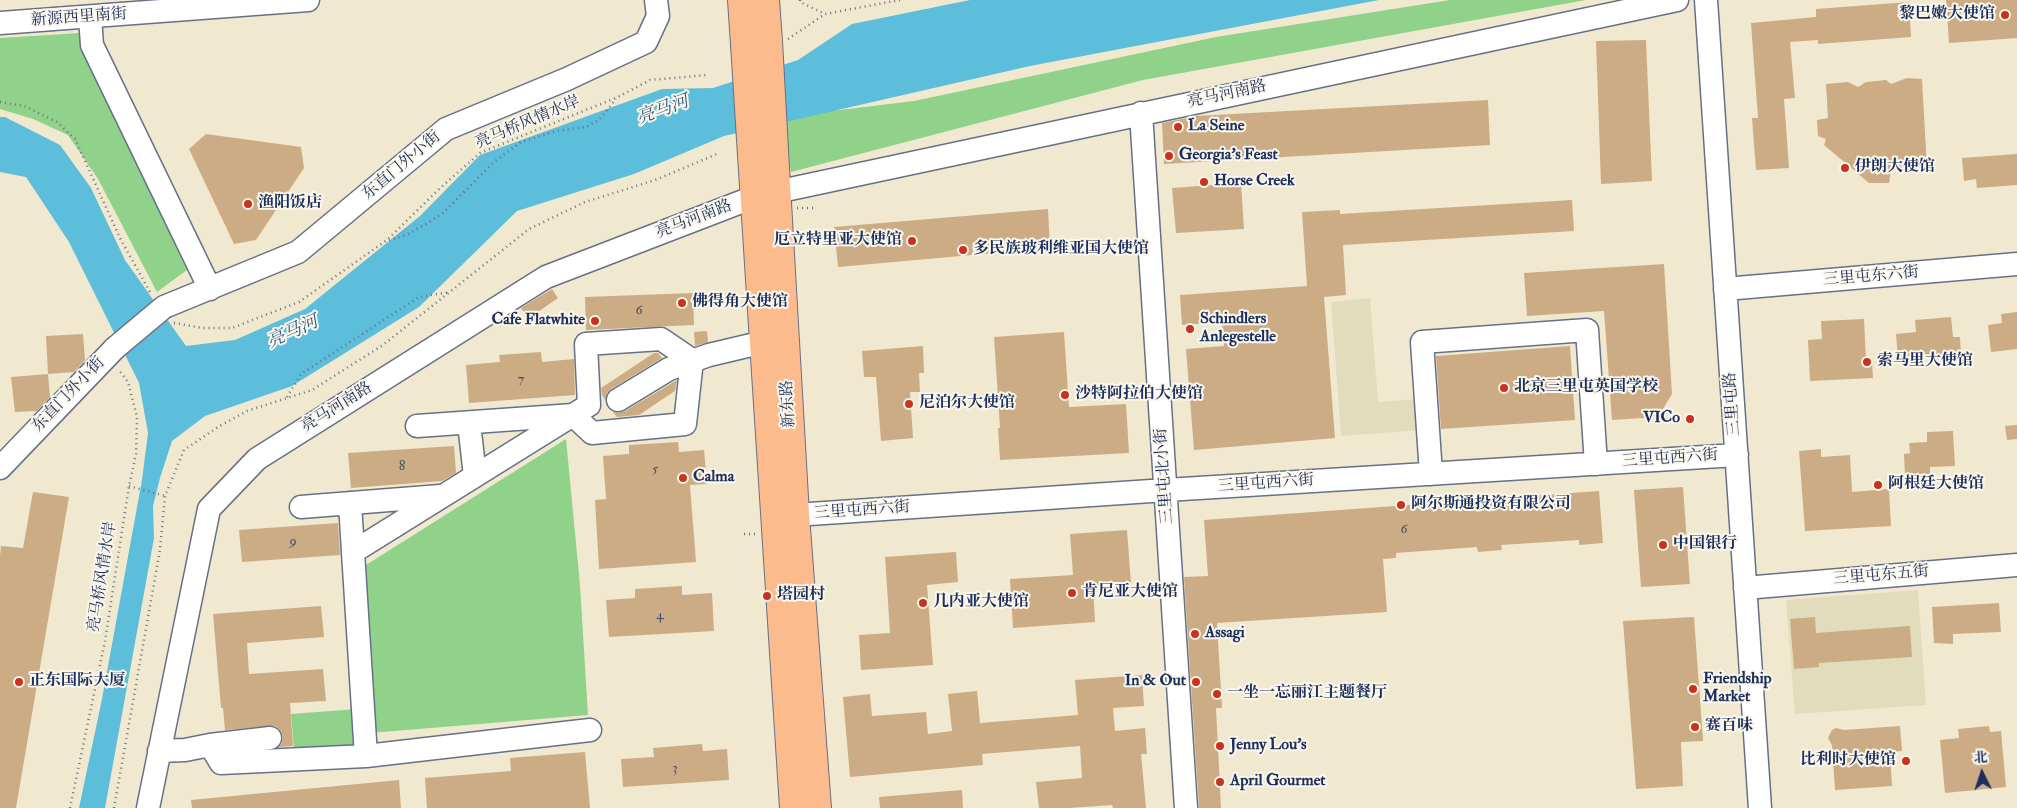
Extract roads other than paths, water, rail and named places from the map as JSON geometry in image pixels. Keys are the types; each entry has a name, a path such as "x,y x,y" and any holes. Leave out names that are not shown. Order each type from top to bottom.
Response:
{"main road":[{"name":"新东路","path":"742,0 766,42"},
{"name":"新东路","path":"765,0 766,42 763,153 765,194 795,516 817,808"},
{"name":"新东路","path":"765,194 764,342 794,808"}],"street":[{"name":"新源西里南街","path":"0,23 103,11 308,0"},
{"name":"东直门外小街","path":"0,468 111,351 163,308 298,252 446,129 567,79 646,42 658,16 656,0"},
{"name":"亮马河南路","path":"148,808 209,509 256,459 546,277 765,194 1677,0"},
{"name":"三里屯路","path":"1706,0 1760,808"},
{"path":"103,11 92,45 210,289"},
{"name":"三里屯北小街","path":"1141,113 1186,808"},
{"name":"三里屯东六街","path":"1725,289 2017,264"},
{"path":"1431,474 1422,342 1587,330 1596,464"},
{"path":"353,552 589,405 586,344 661,339 692,360"},
{"path":"618,400 669,369 692,360 764,342"},
{"path":"417,426 573,415 592,434 686,424 692,360"},
{"path":"469,423 475,476"},
{"name":"三里屯西六街","path":"795,516 1166,490 1737,455"},
{"path":"302,507 443,496"},
{"path":"350,503 366,756"},
{"name":"三里屯东五街","path":"1745,588 2017,565"},
{"path":"210,745 221,764 366,756 590,730"},
{"path":"159,751 185,750 270,738"}],"water":[{"name":"亮马河","path":"970,0 1379,0 1030,66 724,136 634,174 517,211 419,307 292,386 205,416 172,441 153,506 154,538 105,808 79,808 102,699 142,480 148,433 139,383 69,242 26,177 0,172 0,117 5,117 60,145 91,188 125,260 186,346 235,340 305,309 420,216 480,155 662,89 713,88 798,60 852,24"}],"place":[{"name":"黎巴嫩大使馆","path":"2005,15"},
{"name":"La Seine","path":"1178,127"},
{"name":"Georgia's Feast","path":"1169,156"},
{"name":"伊朗大使馆","path":"1845,168"},
{"name":"Horse Creek","path":"1204,182"},
{"name":"渔阳饭店","path":"248,204"},
{"name":"厄立特里亚大使馆","path":"912,241"},
{"name":"多民族玻利维亚国大使馆","path":"963,250"},
{"name":"佛得角大使馆","path":"682,303"},
{"name":"Cafe Flatwhite","path":"595,321"},
{"name":"Schindlers Anlegestelle","path":"1190,329"},
{"name":"索马里大使馆","path":"1867,362"},
{"name":"北京三里屯英国学校","path":"1504,388"},
{"name":"沙特阿拉伯大使馆","path":"1065,395"},
{"name":"尼泊尔大使馆","path":"909,404"},
{"name":"VICo","path":"1690,419"},
{"name":"Calma","path":"683,478"},
{"name":"阿根廷大使馆","path":"1878,485"},
{"name":"阿尔斯通投资有限公司","path":"1401,505"},
{"name":"中国银行","path":"1663,545"},
{"name":"肯尼亚大使馆","path":"1072,593"},
{"name":"塔园村","path":"767,596"},
{"name":"几内亚大使馆","path":"923,603"},
{"name":"Assagi","path":"1195,634"},
{"name":"正东国际大厦","path":"19,682"},
{"name":"In & Out","path":"1196,682"},
{"name":"Friendship Market","path":"1693,689"},
{"name":"一坐一忘丽江主题餐厅","path":"1217,694"},
{"name":"赛百味","path":"1695,727"},
{"name":"Jenny Lou's","path":"1220,746"},
{"name":"比利时大使馆","path":"1906,761"},
{"name":"April Gourmet","path":"1220,782"}]}
